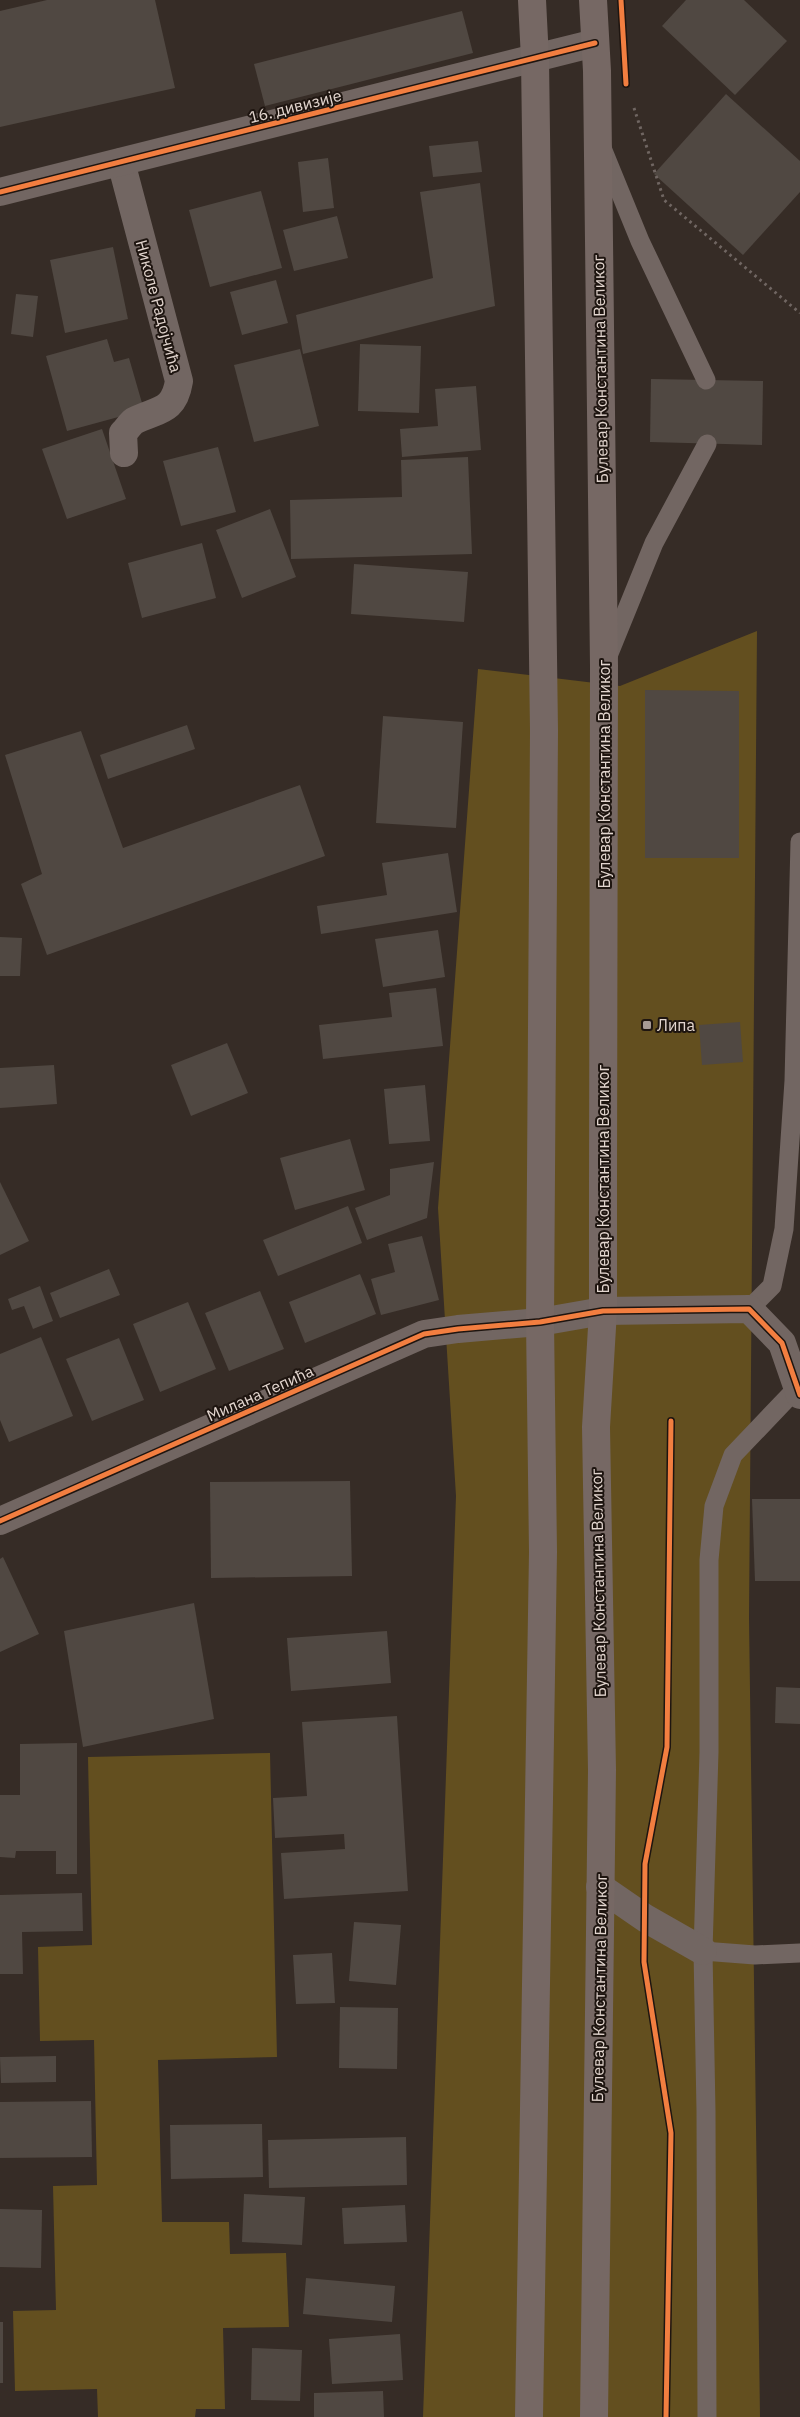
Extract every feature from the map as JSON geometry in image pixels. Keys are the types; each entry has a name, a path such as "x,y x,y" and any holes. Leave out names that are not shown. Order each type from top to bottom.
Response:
{"main road":[{"path":"529,2417 543,1552 540,1322 544,731 535,59 532,0"},
{"name":"Булевар Константина Великог","path":"592,0 598,138 604,666 603,1311 596,1427 602,1770 594,2417"}],"street":[{"name":"16. дивизије","path":"0,192 535,59 595,42"},
{"name":"Николе Радојчића","path":"121,162 178,381 177,393 171,402 160,412 133,422 123,433 124,453"},
{"name":"Милана Тепића","path":"0,1521 424,1334 540,1322 603,1311 750,1309"},
{"path":"750,1309 782,1343 798,1392"},
{"path":"600,1887 645,1918 703,1951"}],"lane":[{"path":"598,138 640,241 706,380"},
{"path":"604,666 654,543 707,444"},
{"path":"750,1309 772,1286 784,1229 794,1081 800,842"},
{"path":"707,2417 706,2111 703,1951 710,1752 709,1560 714,1506 733,1455 798,1392"},
{"path":"703,1951 755,1955 800,1953"}],"path":[{"path":"632,102 664,200 800,313"}],"shaded area":[{"path":"757,631 749,1618 760,2417 423,2417 456,1496 438,1208 478,669 620,686"},
{"path":"270,1753 277,2057 158,2060 162,2222 229,2222 230,2254 286,2253 289,2327 223,2328 225,2409 196,2409 195,2417 98,2417 97,2389 15,2391 13,2311 56,2310 53,2186 97,2185 94,2040 40,2041 38,1947 92,1945 88,1757"}],"building":[{"path":"47,0 155,0 175,88 0,127 0,11"},
{"path":"686,0 744,0 787,41 735,95 662,26"},
{"path":"462,11 473,53 265,106 254,64"},
{"path":"726,94 800,161 800,192 743,255 654,174"},
{"path":"478,141 482,172 433,177 429,146"},
{"path":"328,158 334,208 303,212 298,162"},
{"path":"480,183 495,306 303,354 296,315 433,278 420,192"},
{"path":"261,191 282,268 210,287 189,210"},
{"path":"337,216 348,258 294,271 283,230"},
{"path":"113,247 128,319 65,333 50,260"},
{"path":"276,280 288,323 242,335 230,292"},
{"path":"16,294 38,296 33,337 11,334"},
{"path":"107,339 114,362 129,358 144,410 67,431 46,356"},
{"path":"360,344 421,346 419,413 358,411"},
{"path":"300,349 319,426 254,442 234,365"},
{"path":"651,379 763,381 762,445 650,442"},
{"path":"476,386 481,450 402,457 400,429 438,426 435,389"},
{"path":"102,429 126,499 67,519 42,449"},
{"path":"218,447 236,512 181,526 163,461"},
{"path":"468,457 472,554 291,559 290,500 402,497 401,460"},
{"path":"270,509 296,577 242,598 216,530"},
{"path":"202,543 216,598 142,618 128,563"},
{"path":"354,564 468,572 464,622 351,614"},
{"path":"645,690 739,691 739,858 645,858"},
{"path":"383,716 463,722 456,828 376,823"},
{"path":"187,725 195,749 108,779 100,755"},
{"path":"81,731 123,848 300,785 325,856 47,955 21,884 42,874 5,755"},
{"path":"448,853 457,912 321,934 317,906 387,895 382,863"},
{"path":"438,930 445,977 383,987 375,939"},
{"path":"0,937 22,938 20,976 0,976"},
{"path":"436,988 443,1046 323,1059 319,1025 392,1017 389,993"},
{"path":"740,1022 743,1062 702,1065 699,1025"},
{"path":"227,1043 248,1093 191,1116 171,1065"},
{"path":"54,1065 57,1104 0,1108 0,1068"},
{"path":"425,1085 430,1141 389,1144 384,1089"},
{"path":"350,1139 365,1190 295,1210 280,1158"},
{"path":"434,1162 427,1218 367,1240 355,1208 390,1195 390,1169"},
{"path":"0,1182 29,1241 0,1255"},
{"path":"348,1206 362,1243 278,1276 263,1240"},
{"path":"422,1236 439,1300 381,1315 371,1279 395,1272 388,1244"},
{"path":"109,1269 120,1295 60,1318 50,1293"},
{"path":"360,1274 376,1314 305,1343 289,1302"},
{"path":"40,1286 53,1321 33,1329 24,1306 12,1310 8,1299"},
{"path":"260,1291 284,1349 229,1371 205,1313"},
{"path":"188,1302 216,1369 160,1392 133,1324"},
{"path":"41,1337 73,1416 9,1442 0,1420 0,1354"},
{"path":"119,1338 144,1400 92,1421 66,1359"},
{"path":"350,1481 352,1576 211,1578 210,1482"},
{"path":"752,1499 800,1499 800,1581 755,1581"},
{"path":"3,1557 39,1634 0,1652 0,1559"},
{"path":"194,1603 214,1719 83,1747 64,1631"},
{"path":"387,1631 391,1683 291,1691 287,1638"},
{"path":"776,1687 800,1688 800,1724 775,1723"},
{"path":"397,1716 408,1891 284,1899 281,1853 345,1849 344,1834 275,1838 273,1798 307,1796 302,1722"},
{"path":"77,1743 77,1874 56,1874 56,1851 16,1851 15,1858 0,1857 0,1795 20,1795 20,1744"},
{"path":"82,1893 83,1931 22,1932 23,1974 0,1974 0,1895"},
{"path":"354,1922 401,1925 396,1985 349,1981"},
{"path":"332,1953 335,2003 296,2004 293,1955"},
{"path":"340,2007 398,2008 397,2069 339,2068"},
{"path":"56,2056 56,2082 1,2083 0,2057"},
{"path":"91,2101 92,2157 0,2158 0,2102"},
{"path":"262,2124 263,2177 171,2179 170,2125"},
{"path":"406,2137 407,2185 269,2188 268,2140"},
{"path":"244,2194 305,2197 302,2245 242,2242"},
{"path":"405,2205 407,2242 344,2244 342,2208"},
{"path":"0,2209 42,2210 41,2268 0,2267"},
{"path":"306,2278 395,2286 392,2322 303,2314"},
{"path":"0,2322 3,2322 3,2383 0,2383"},
{"path":"400,2334 403,2380 332,2384 329,2339"},
{"path":"252,2348 302,2350 300,2401 251,2400"},
{"path":"383,2391 384,2417 314,2417 314,2393"}],"cycle path":[{"path":"621,0 626,84"},
{"path":"0,192 595,43"},
{"path":"0,1521 424,1334 540,1322 603,1311 749,1309 782,1343 800,1395"},
{"path":"666,2417 671,2133 644,1962 645,1864 667,1747 671,1421"}],"place":[{"name":"Липа","path":"647,1025"}]}
